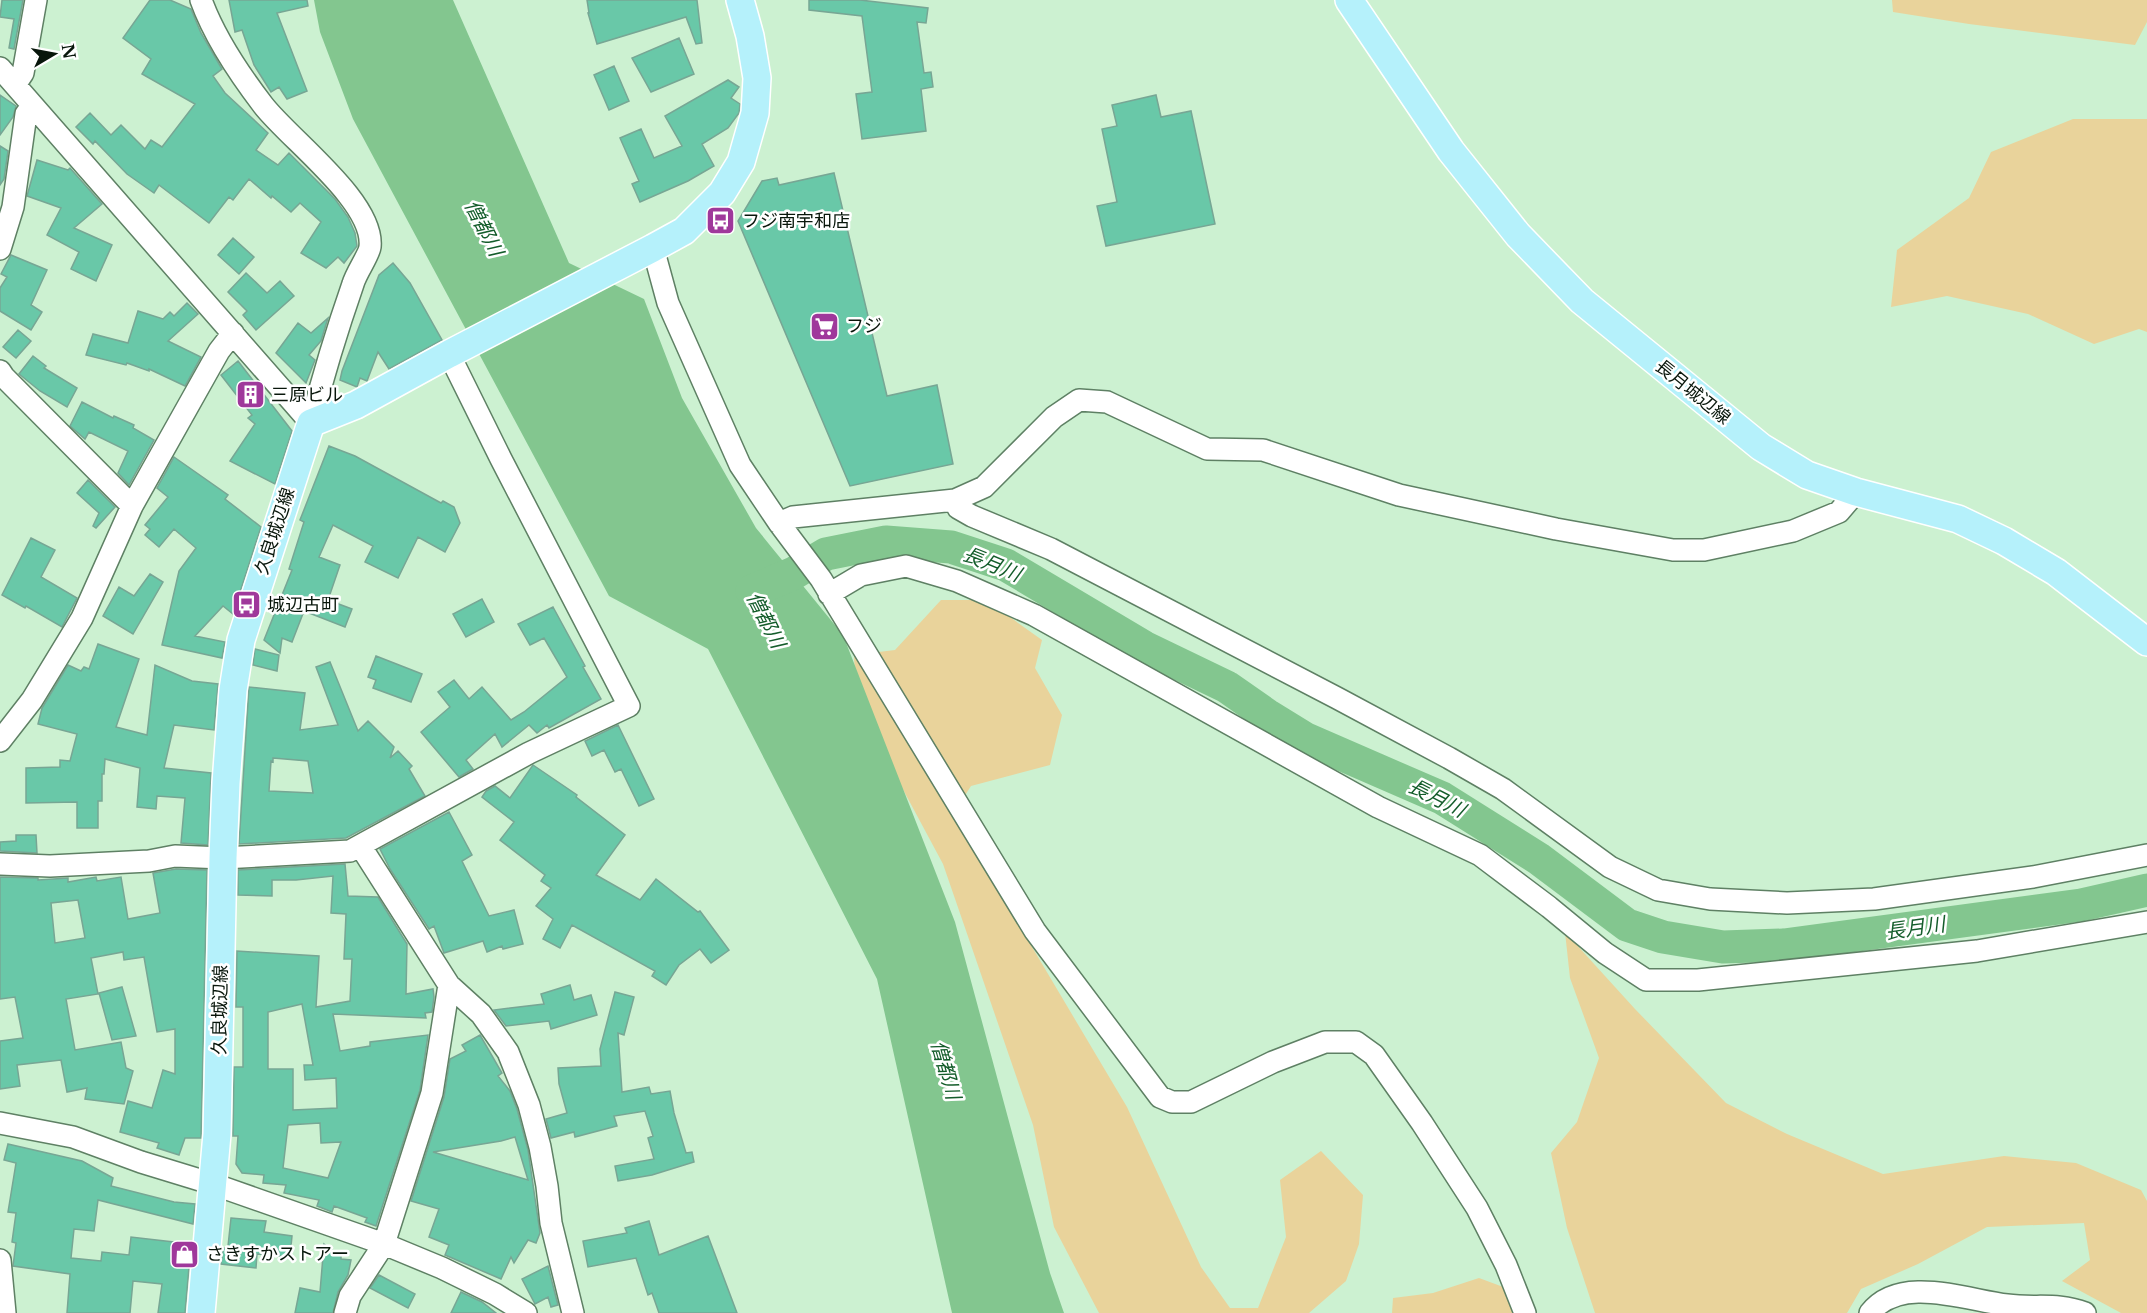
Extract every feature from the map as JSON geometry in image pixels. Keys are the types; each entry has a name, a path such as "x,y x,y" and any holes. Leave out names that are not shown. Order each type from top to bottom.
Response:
{"main road":[{"path":"311,423 356,405 684,231 722,193 741,162 755,113 757,78 750,36 740,0"},
{"name":"長月城辺線","path":"1349,0 1451,151 1518,235 1582,301 1761,447 1807,476 1856,492 1958,519 2004,541 2056,572 2147,642"},
{"name":"久良城辺線","path":"201,1313 217,1134 223,858 233,690 241,640 311,423"}],"street":[{"path":"15,85 23,73 36,0"},
{"path":"201,0 208,21 264,106 334,178 356,208 370,234 370,250 357,271 331,349 311,423"},
{"path":"0,68 311,423"},
{"path":"0,249 13,207 26,114 33,106"},
{"path":"646,251 740,465 825,586 1035,931 1160,1097 1172,1102 1191,1102 1273,1062 1325,1042 1356,1042 1374,1055 1422,1123 1477,1208 1506,1264 1525,1313"},
{"path":"0,741 32,700 82,618 132,506 219,351 234,333"},
{"path":"0,864 50,866 149,861 176,856 223,858 350,852 529,753 629,706 501,459 454,352"},
{"path":"0,371 132,506"},
{"path":"782,527 793,517 955,500 984,487 1054,417 1079,400 1107,402 1207,449 1263,450 1400,495 1556,529 1673,550 1704,550 1793,531 1839,512 1856,492"},
{"path":"955,500 958,508 972,516 1051,549 1307,681 1449,758 1503,789 1610,867 1658,890 1710,899 1787,903 1874,899 2033,877 2147,855"},
{"path":"825,586 861,575 906,566 957,581 1034,615 1378,807 1480,855 1550,907 1605,953 1646,980 1698,980 1977,951 2147,922"},
{"path":"361,847 449,985 481,1014 496,1033 519,1076 540,1147 551,1223 573,1313"},
{"path":"345,1313 350,1296 384,1244 432,1093 449,985"},
{"path":"0,1123 73,1137 384,1244 442,1268 495,1294 526,1313"},
{"path":"0,1260 5,1313"},
{"path":"1870,1313 1875,1306 1902,1293 1932,1292 2009,1306 2069,1306 2085,1313"}],"shaded area":[{"path":"1892,0 2147,0 2147,22 2135,45 1893,12"},
{"path":"2073,119 2147,119 2147,332 2139,329 2094,344 2028,314 1947,296 1891,307 1897,250 1969,198 1991,152"},
{"path":"941,600 986,600 1042,640 1035,668 1062,715 1050,765 971,786 953,814 1127,1107 1201,1267 1230,1308 1258,1308 1286,1237 1280,1180 1321,1151 1363,1195 1359,1244 1346,1281 1309,1313 1099,1313 1054,1227 1033,1125 943,864 869,726 855,679 854,655 895,650"},
{"path":"1565,932 1635,1009 1726,1103 1787,1134 1883,1174 2004,1156 2076,1163 2141,1190 2147,1201 2147,1313 2121,1313 2062,1281 2090,1260 2084,1223 1987,1227 1918,1264 1861,1289 1847,1313 1595,1313 1567,1228 1551,1153 1577,1122 1599,1058 1570,978"},
{"path":"1479,1278 1506,1288 1518,1313 1392,1313 1393,1298 1433,1293"}],"water":[{"name":"僧都川","path":"314,0 453,0 569,263 644,299 682,398 756,528 843,635 955,922 1050,1273 1064,1313 952,1313 877,979 708,649 609,596 353,119 320,32"}],"building":[{"path":"2,0 23,0 14,49 9,48 14,19 0,17"},
{"path":"150,0 170,0 191,9 201,33 222,69 213,76 225,93 268,133 256,150 278,165 289,153 335,199 348,217 355,233 357,246 344,263 338,257 326,268 301,253 321,222 300,203 291,212 249,179 233,200 229,197 209,223 159,185 154,193 127,174 95,141 93,144 76,127 90,113 111,135 121,125 145,149 151,140 162,147 195,104 142,74 151,59 123,38"},
{"path":"229,0 307,0 308,6 277,13 307,91 287,99 279,87 271,92 254,65 242,30 235,32"},
{"path":"587,0 697,0 702,43 696,44 686,17 597,44 588,13"},
{"path":"809,0 860,0 928,8 926,23 917,22 924,73 931,72 933,87 921,89 926,131 862,139 856,94 872,92 862,16 809,10"},
{"path":"679,38 694,74 651,92 632,58"},
{"path":"614,66 629,101 609,110 594,75"},
{"path":"728,80 739,87 731,98 740,104 739,113 728,128 702,144 714,166 688,181 640,202 632,184 639,181 620,138 641,129 654,158 682,146 665,116"},
{"path":"0,95 16,106 13,117 0,135"},
{"path":"1156,95 1161,117 1191,111 1215,224 1106,246 1097,206 1117,202 1102,129 1117,126 1112,105"},
{"path":"0,146 8,151 4,179 0,185"},
{"path":"37,160 68,170 70,168 102,204 74,228 112,245 96,281 71,269 79,252 47,235 61,208 27,196"},
{"path":"834,173 887,396 937,385 953,464 850,486 738,221 762,181 777,178 779,185"},
{"path":"233,238 254,257 239,274 218,255"},
{"path":"11,255 47,270 31,305 42,312 31,330 0,311 0,288 7,277 1,274"},
{"path":"393,263 410,283 442,340 389,369 378,352 367,381 360,378 357,387 340,380 342,371 379,275"},
{"path":"246,273 267,293 280,281 294,296 256,330 243,315 247,311 228,292"},
{"path":"187,303 198,314 168,341 201,357 185,386 149,369 149,371 127,363 126,365 86,355 93,334 128,343 138,311 163,319 170,312 174,316"},
{"path":"328,318 321,341 309,355 315,360 306,383 276,353 298,323 311,333"},
{"path":"18,330 31,341 16,358 3,347"},
{"path":"33,356 46,366 44,368 77,388 67,407 40,391 19,374"},
{"path":"238,361 292,431 275,484 230,461 255,424 248,418 252,415 221,375"},
{"path":"82,402 113,418 114,416 134,425 133,428 154,440 129,485 118,473 128,451 89,432 85,439 70,426"},
{"path":"329,446 355,456 441,503 443,501 454,507 460,523 445,552 418,537 398,578 365,562 373,546 333,525 319,557 340,565 328,600 352,609 345,627 304,611 292,642 282,638 280,653 264,640 292,570 289,569 304,522 300,520"},
{"path":"174,457 228,495 225,499 261,527 233,614 223,606 195,636 225,642 222,658 162,645 179,571 196,548 174,529 159,547 145,535 150,529 145,525 168,497 157,488"},
{"path":"88,480 115,507 96,528 93,526 99,513 77,493"},
{"path":"31,538 55,550 41,577 77,598 62,627 2,595"},
{"path":"150,574 163,582 133,634 103,616 119,587 134,596"},
{"path":"482,599 494,622 466,637 453,614"},
{"path":"553,607 601,699 549,728 547,725 537,733 529,725 502,747 495,734 466,760 473,769 459,777 421,732 450,707 438,692 454,680 469,699 482,687 511,720 524,712 567,677 544,638 530,645 518,624"},
{"path":"98,644 139,659 116,727 147,735 155,665 192,681 218,684 214,730 174,725 164,768 211,773 208,845 181,843 185,798 157,796 156,809 137,807 140,768 105,759 104,774 102,774 102,801 98,801 98,828 77,828 77,802 26,803 26,768 60,767 60,760 70,761 77,734 38,724 42,708 68,665 81,671 84,667 89,669"},
{"path":"255,649 279,655 277,671 253,665"},
{"path":"376,656 422,674 411,702 373,688 376,680 368,677"},
{"path":"330,662 358,731 368,721 394,747 390,758 398,751 412,766 409,769 425,796 346,838 239,844 249,687 305,693 300,730 338,725 316,667","holes":["273,758 308,761 313,793 269,791"]},
{"path":"618,725 654,799 639,806 621,769 615,772 604,750 592,756 585,741"},
{"path":"533,765 577,795 576,797 625,835 596,875 640,900 656,879 698,912 700,911 729,950 711,963 700,949 679,965 666,985 652,976 655,971 572,925 560,948 543,939 553,919 536,906 551,888 541,881 545,875 500,840 514,822 482,797 486,791 495,786 510,798"},
{"path":"449,812 472,855 462,861 489,916 514,910 523,944 503,949 502,946 487,952 483,941 444,953 434,926 429,929 390,869 380,849"},
{"path":"16,835 36,835 37,853 0,851 0,842 16,841"},
{"path":"345,864 348,896 378,897 407,944 406,994 433,989 432,1012 425,1013 426,1018 333,1014 340,1051 370,1046 370,1042 428,1035 420,1090 376,1226 365,1222 367,1218 334,1206 332,1212 317,1206 319,1200 284,1193 286,1185 263,1183 264,1175 242,1173 236,1164 238,1136 233,1136 234,1067 243,1067 243,1007 236,1007 237,951 319,956 316,1007 350,1001 352,959 344,959 346,914 331,913 333,876 272,880 272,896 238,895 238,870","holes":["302,1004 313,1065 304,1065 305,1080 336,1078 337,1108 293,1110 293,1069 268,1069 268,1012","320,1123 321,1143 341,1142 328,1178 283,1168 288,1125"]},
{"path":"176,869 207,870 201,1138 185,1138 179,1155 157,1148 159,1143 120,1132 128,1101 152,1108 163,1070 175,1074 175,1029 157,1032 144,957 124,960 123,952 91,958 98,994 66,999 75,1050 121,1042 126,1068 133,1071 124,1104 85,1099 87,1088 67,1092 61,1060 17,1065 20,1086 0,1089 0,1041 23,1038 15,997 0,999 0,877 38,878 38,880 68,878 68,882 96,877 97,881 121,877 128,919 160,913 153,873","holes":["78,900 85,938 55,943 51,903"]},
{"path":"570,985 574,1000 591,995 597,1015 551,1029 549,1021 506,1026 494,1010 544,1004 541,994"},
{"path":"122,987 136,1036 112,1040 99,993"},
{"path":"615,992 634,997 624,1035 618,1033 622,1092 649,1087 651,1094 670,1091 686,1153 692,1152 694,1162 652,1175 618,1181 615,1166 654,1159 648,1138 653,1136 645,1111 614,1116 617,1126 575,1137 574,1132 551,1138 546,1119 567,1113 559,1084 558,1068 601,1066 600,1049"},
{"path":"480,1035 502,1073 498,1076 510,1091 528,1150 540,1233 536,1243 528,1240 514,1263 511,1257 501,1279 445,1255 449,1245 429,1237 439,1209 411,1201 444,1097 450,1059 466,1051 462,1045","holes":["515,1137 528,1180 433,1152"]},
{"path":"8,1144 82,1161 113,1178 111,1186 174,1202 195,1204 193,1224 98,1200 94,1231 74,1229 71,1258 101,1261 102,1252 129,1255 131,1237 191,1244 185,1313 158,1313 162,1284 133,1281 130,1313 67,1313 70,1274 13,1266 16,1243 12,1242 16,1213 8,1212 16,1163 4,1160"},
{"path":"231,1218 266,1221 264,1232 292,1236 290,1257 257,1254 256,1268 221,1264 223,1248 228,1246"},
{"path":"649,1221 659,1255 708,1236 737,1313 659,1313 652,1293 648,1295 636,1258 588,1267 583,1241 627,1233 625,1228"},
{"path":"324,1244 336,1253 341,1253 341,1259 351,1260 348,1275 338,1292 333,1313 295,1313 300,1288 320,1292"},
{"path":"548,1266 558,1305 551,1307 548,1297 535,1304 522,1279"},
{"path":"379,1275 415,1294 408,1308 370,1288"},
{"path":"461,1292 482,1302 496,1313 451,1313"}],"waterway":[{"name":"長月川","path":"752,591 794,573 826,554 886,542 951,547 1006,565 1144,647 1227,687 1306,739 1442,798 1539,859 1627,925 1663,937 1723,947 1784,945 2081,905 2147,890"}],"place":[{"name":"フジ南宇和店","path":"721,221"},
{"name":"フジ","path":"825,326"},
{"name":"三原ビル","path":"250,395"},
{"name":"城辺古町","path":"246,605"},
{"name":"さきすかストアー","path":"185,1254"}]}
